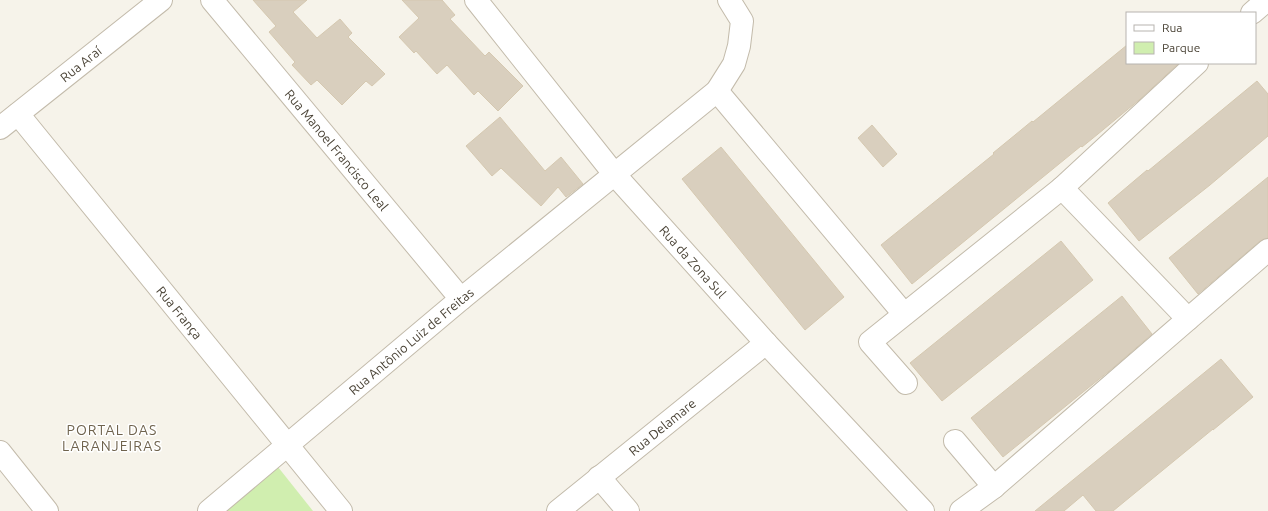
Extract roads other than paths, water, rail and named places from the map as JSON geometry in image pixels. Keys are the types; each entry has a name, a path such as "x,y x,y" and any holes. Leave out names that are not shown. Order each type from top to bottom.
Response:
{"street":[{"name":"Rua Araí","path":"0,128 161,0"},
{"name":"Rua Manoel Francisco Leal","path":"212,0 461,299"},
{"name":"Rua da Zona Sul","path":"476,0 615,175 766,343 923,511"},
{"path":"729,0 742,21 739,46 734,64 718,92 904,314"},
{"path":"1253,12 1268,0"},
{"path":"906,383 870,342 1062,188 1196,64"},
{"name":"Rua Antônio Luiz de Freitas","path":"210,511 461,299 718,92"},
{"name":"Rua França","path":"18,114 341,511"},
{"path":"1062,188 1188,319"},
{"path":"961,511 994,487 1268,250"},
{"name":"Rua Delamare","path":"558,511 766,343"},
{"path":"955,440 994,487"},
{"path":"0,452 47,511"},
{"path":"599,477 628,511"}],"district":[{"name":"PORTAL DAS LARANJEIRAS","path":"112,438"}]}
